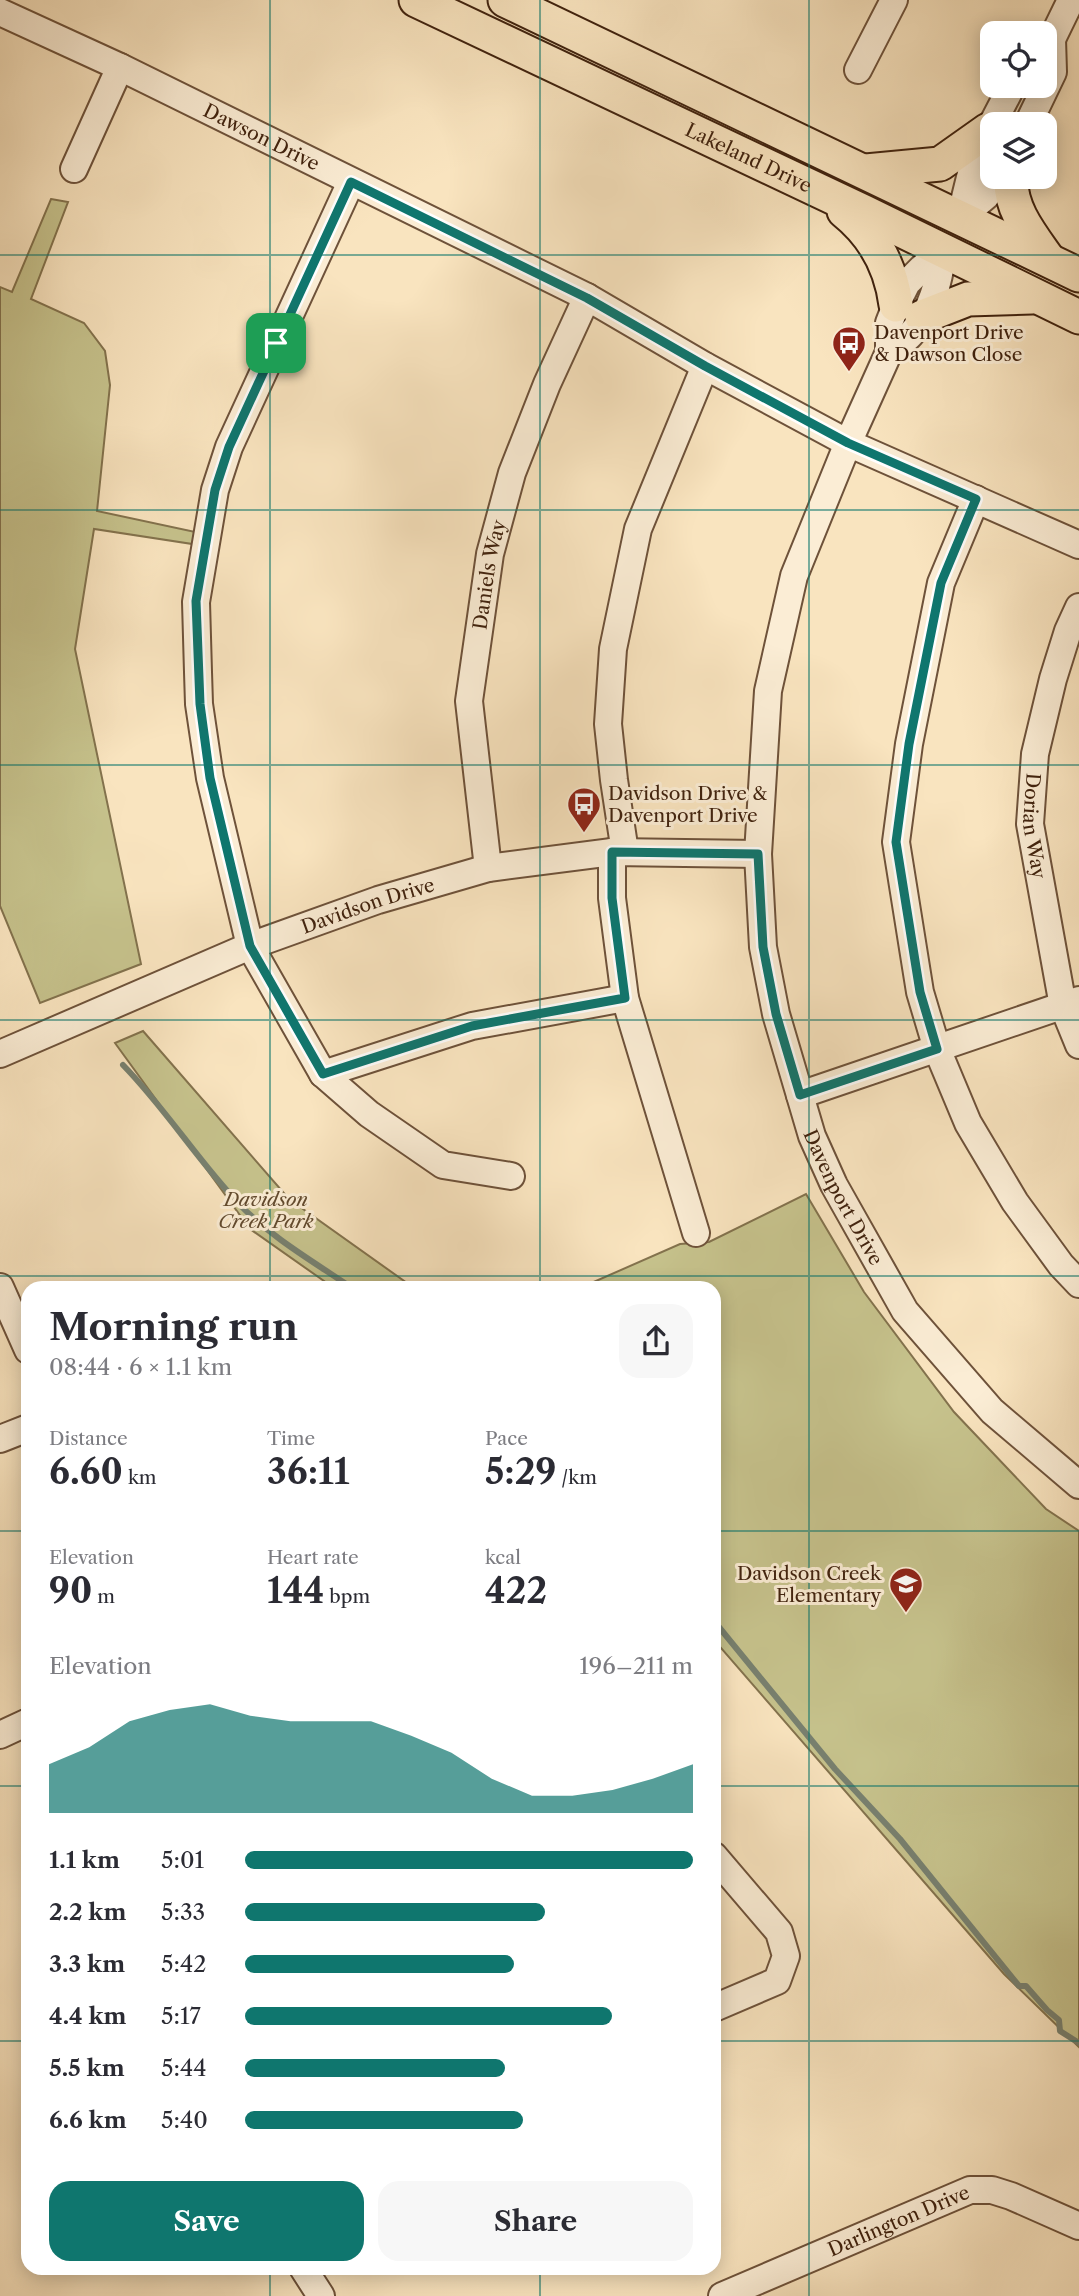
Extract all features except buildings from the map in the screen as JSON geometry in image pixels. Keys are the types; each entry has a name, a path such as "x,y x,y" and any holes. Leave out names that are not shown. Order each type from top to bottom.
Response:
{"main road":[{"name":"Lakeland Drive","path":"416,0 1079,317"},
{"name":"Lakeland Drive","path":"505,0 1079,275"},
{"path":"875,177 940,164 980,136"},
{"path":"875,177 911,205 935,235 943,251 981,250 1050,261"},
{"path":"1012,189 1024,224 1050,261"},
{"path":"820,191 855,220 875,242 909,311 968,299 1039,297"},
{"path":"864,212 909,222 960,218 981,250 999,270 1039,297"}],"street":[{"path":"858,70 894,0"},
{"path":"1057,26 1071,0"},
{"name":"Dawson Drive","path":"0,12 120,67 587,298 705,366 848,443 1079,545"},
{"path":"74,169 120,67"},
{"path":"960,218 980,147"},
{"path":"351,182 229,447 215,490 196,601 200,704 210,778 250,946 323,1074 369,1114 443,1165 511,1176"},
{"path":"960,218 991,189"},
{"name":"Davenport Drive","path":"943,251 940,276 933,297 909,311 911,334 889,352 848,443 794,576 768,691 758,854 763,947 776,1014 813,1136 834,1185 905,1311 992,1411 1079,1485"},
{"name":"Daniels Way","path":"488,868 469,701 490,554 512,472 547,384 587,298"},
{"path":"696,1233 625,998 612,898 618,852 608,724 613,649 638,529 705,366"},
{"path":"976,499 941,583 909,744 896,842 920,992 937,1049 968,1123 1014,1202 1061,1265 1079,1283"},
{"name":"Dorian Way","path":"1079,607 1068,631 1053,679 1035,754 1030,824 1079,1045"},
{"name":"Davidson Drive","path":"0,1054 250,946 378,900 488,868 618,852 758,854"},
{"path":"323,1074 472,1026 625,998"},
{"path":"800,1095 1071,1003"},
{"path":"0,1287 21,1334"},
{"path":"0,1439 21,1431"},
{"path":"0,1735 21,1725"},
{"path":"721,1864 779,1932 786,1956 776,1981 721,2005"},
{"name":"Darlington Drive","path":"722,2296 970,2190 1002,2193 1079,2226"},
{"path":"308,2275 321,2296"}],"green space":[{"path":"51,199 68,202 31,299 84,323 105,351 110,385 97,511 200,533 199,545 94,529 75,649 141,964 40,1003 0,906 0,287 12,292"},
{"name":"Davidson Creek Park","path":"143,1031 289,1199 404,1281 324,1281 250,1229 115,1043"},
{"name":"Davidson Creek Elementary","path":"806,1194 864,1292 954,1412 1046,1509 1079,1531 1079,2047 1004,1974 721,1648 721,1281 596,1281 680,1244 709,1242"}],"waterway":[{"path":"123,1065 154,1099 210,1171 252,1217 279,1239 342,1281"},
{"path":"721,1630 835,1769 900,1839 1019,1986 1026,1986 1059,2020 1060,2031 1079,2043"}],"place":[{"name":"Davenport Drive & Dawson Close","path":"849,373"},
{"name":"Davidson Drive & Davenport Drive","path":"584,834"},
{"name":"Davidson Creek Elementary","path":"906,1614"}],"route":[{"path":"351,182 587,298 705,366 848,443 976,499 941,583 909,744 896,842 920,992 937,1049 800,1095 776,1014 763,947 758,854 612,852 612,898 625,998 472,1026 323,1074 250,946 210,778 200,704 196,601 215,490 229,447 276,343 351,182"}]}
